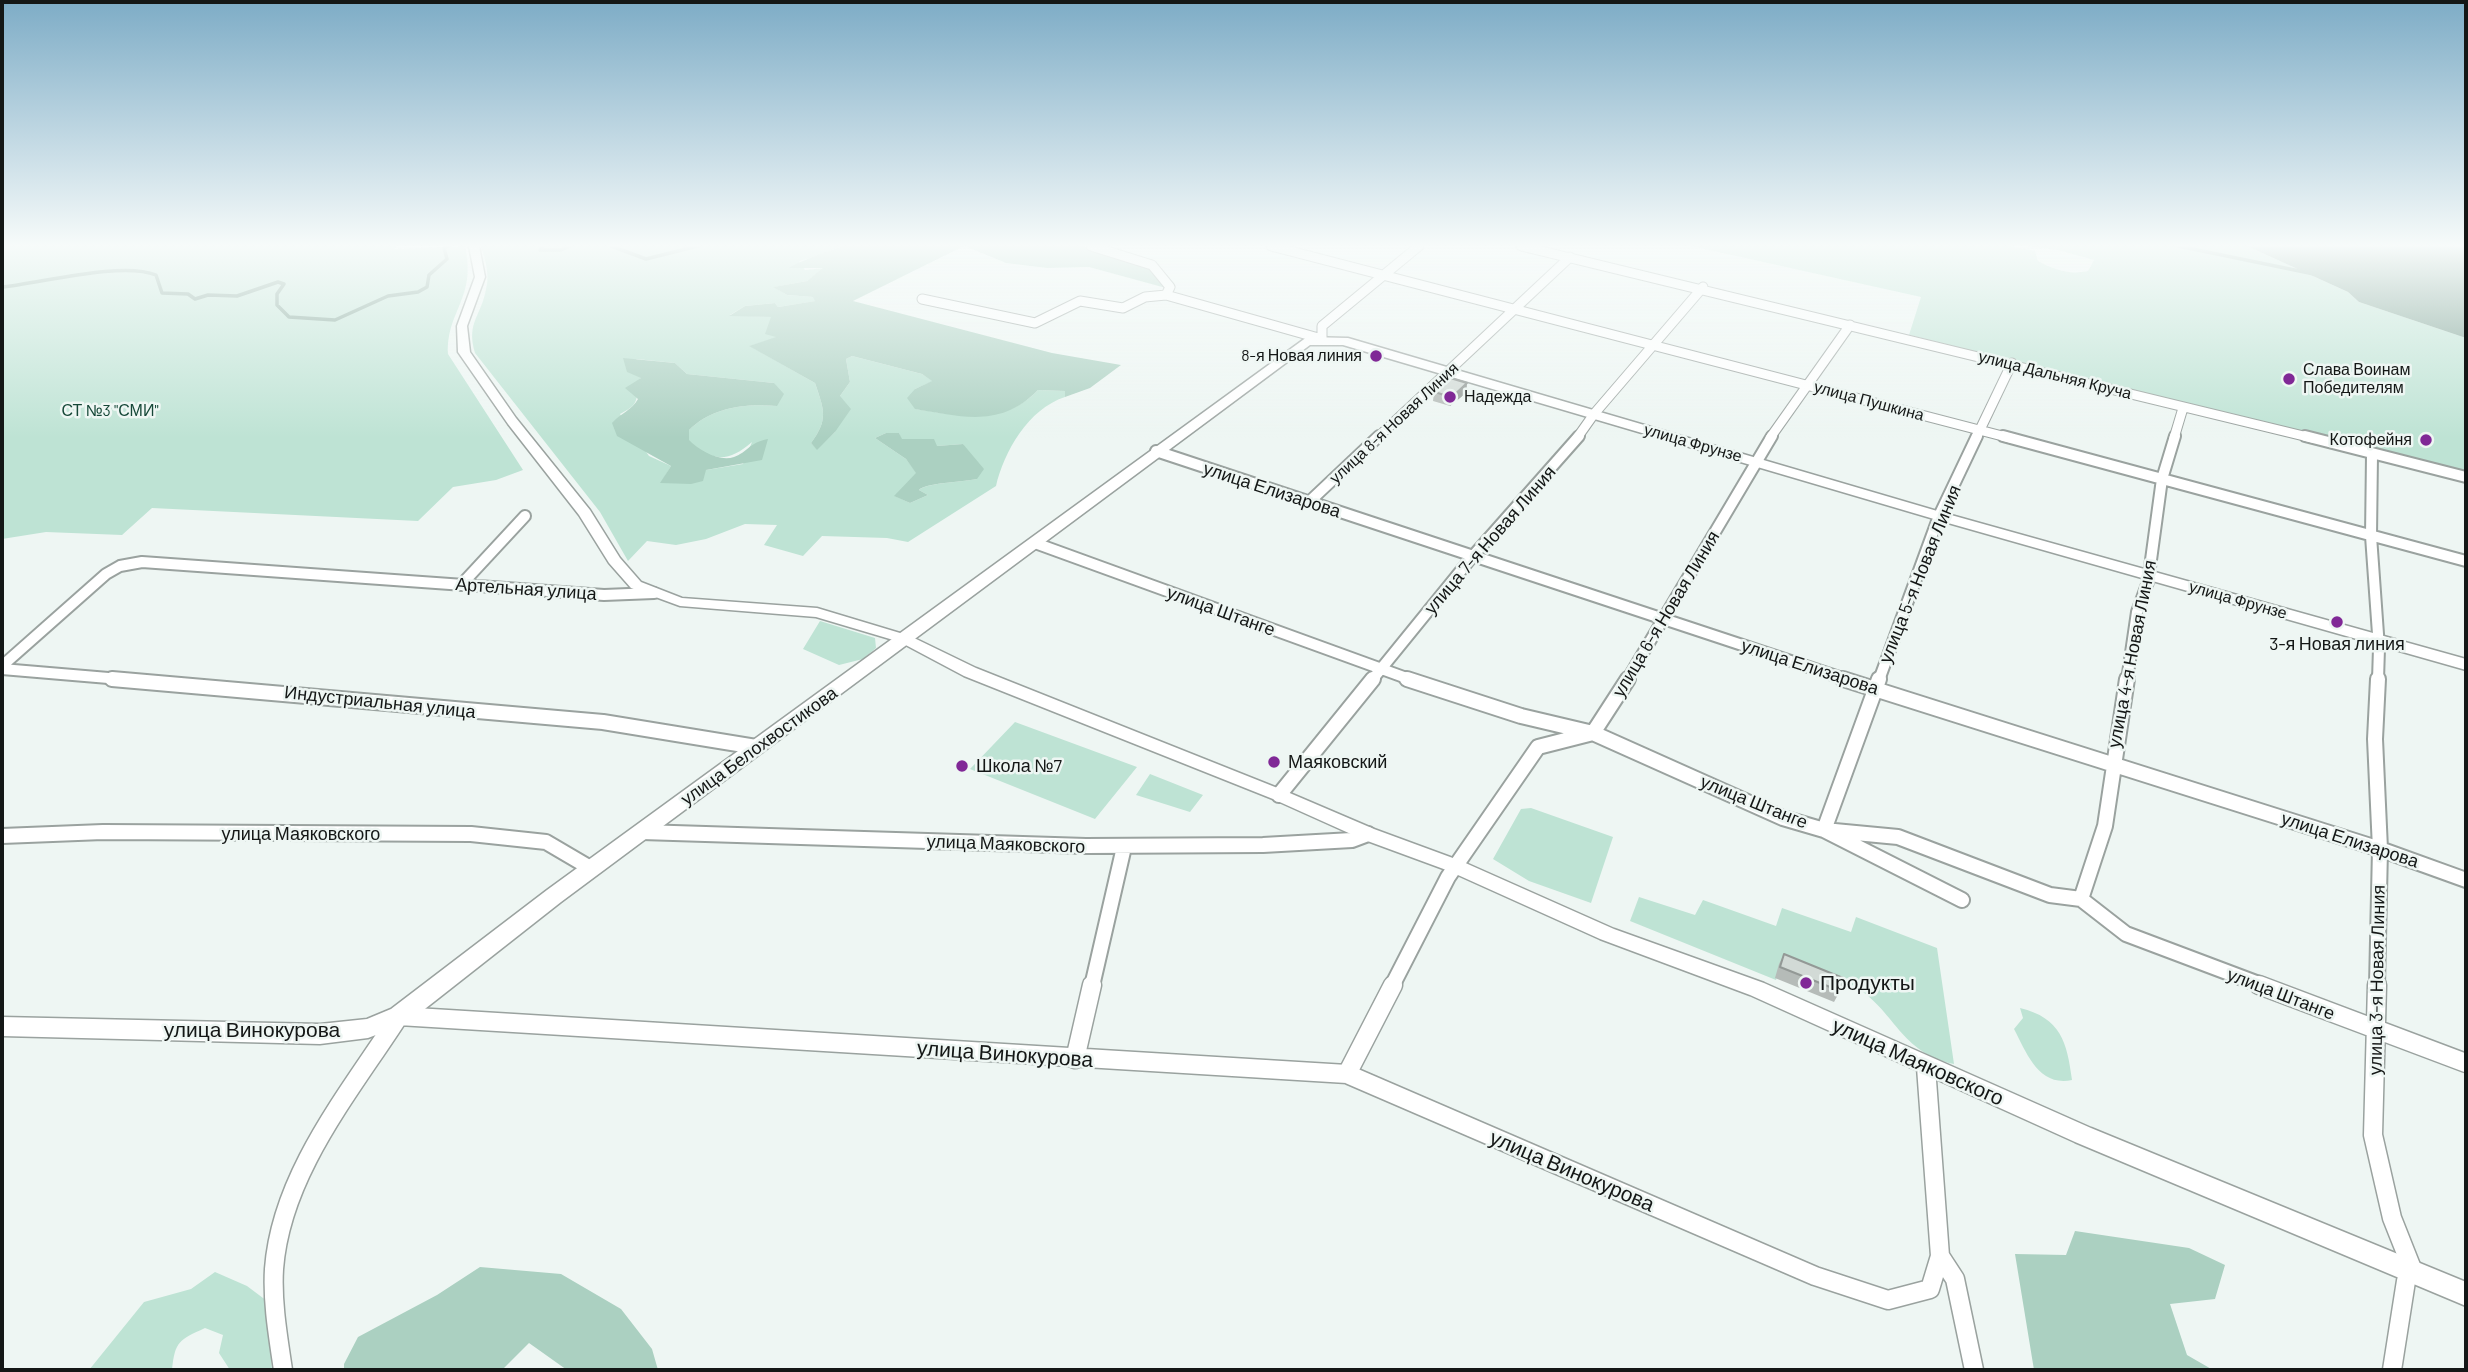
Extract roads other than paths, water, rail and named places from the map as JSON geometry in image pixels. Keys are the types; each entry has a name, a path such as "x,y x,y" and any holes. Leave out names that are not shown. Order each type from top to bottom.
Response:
{"main road":[{"name":"улица Фрунзе","path":"1322,339 1345,341 1940,516 2466,665"},
{"name":"улица Белохвостикова","path":"399,1016 756,747 1035,543 1296,345 1322,339"},
{"name":"улица Винокурова","path":"2,1027 320,1034 368,1028 399,1016"}],"street":[{"path":"468,310 462,326 464,352 512,421 585,513 625,575 636,585 654,593"},
{"name":"улица Фрунзе","path":"974,310 1035,323 1062,310"},
{"name":"улица Фрунзе","path":"1219,310 1322,339"},
{"path":"1322,339 1322,326 1342,310"},
{"name":"улица 8-я Новая Линия","path":"1309,502 1515,310"},
{"name":"улица Пушкина","path":"1520,310 1808,384 2466,561"},
{"name":"улица 7-я Новая Линия","path":"1279,795 1472,557 1590,424 1594,414 1684,310"},
{"name":"улица Дальняя Круча","path":"1792,310 2466,477"},
{"name":"улица 6-я Новая Линия","path":"1593,733 1666,619 1756,462 1850,325"},
{"name":"улица 5-я Новая Линия","path":"1824,830 1940,516 2012,363"},
{"name":"улица 4-я Новая Линия","path":"2081,899 2105,826 2112,763 2137,612 2149,574 2162,480 2183,408"},
{"name":"улица Елизарова","path":"1156,451 1874,689 2380,849 2466,880"},
{"name":"улица 3-я Новая Линия","path":"2372,455 2371,536 2378,640 2375,739 2380,849 2373,1135 2392,1218 2413,1271"},
{"path":"461,585 525,516"},
{"name":"улица Штанге","path":"1035,543 1380,670 1521,716 1593,733 1783,818 1824,830 1898,837 2050,895 2081,899 2126,934 2466,1063"},
{"path":"2,668 106,574 120,566 142,562"},
{"name":"Артельная улица","path":"142,562 604,595 654,593 680,602 817,613 905,639"},
{"name":"улица Маяковского","path":"905,639 970,672 1279,795 1368,834 1455,866 1607,934 1757,989 1926,1067 2466,1294"},
{"name":"Индустриальная улица","path":"2,668 603,722 756,747"},
{"path":"1347,1074 1455,866 1538,747 1593,733"},
{"path":"1824,830 1962,900"},
{"name":"улица Маяковского","path":"2,836 103,832 471,834 546,842 592,869"},
{"name":"улица Маяковского","path":"642,832 1124,848 1250,848 1352,840 1368,834"},
{"path":"1075,1059 1124,848"},
{"name":"улица Винокурова","path":"399,1016 1347,1074 1815,1276 1888,1300 1930,1289 1940,1256 1926,1067"},
{"name":"улица Белохвостикова","path":"283,1370 274,1278 284,1215 301,1172 399,1016"},
{"name":"улица Винокурова","path":"1940,1256 1955,1279 1974,1370"},
{"path":"2392,1370 2406,1281 2413,1271"}],"waterway":[{"path":"282,310 289,317 335,320 357,310"}],"place":[{"name":"8-я Новая линия","path":"1376,356"},
{"name":"Слава Воинам Победителям","path":"2289,379"},
{"name":"Надежда","path":"1450,397"},
{"name":"Котофейня","path":"2426,440"},
{"name":"3-я Новая линия","path":"2337,622"},
{"name":"Маяковский","path":"1274,762"},
{"name":"Школа №7","path":"962,766"},
{"name":"Продукты","path":"1806,983"}],"park label":[{"name":"СТ №3 \"СМИ\"","path":"110,411"}]}
